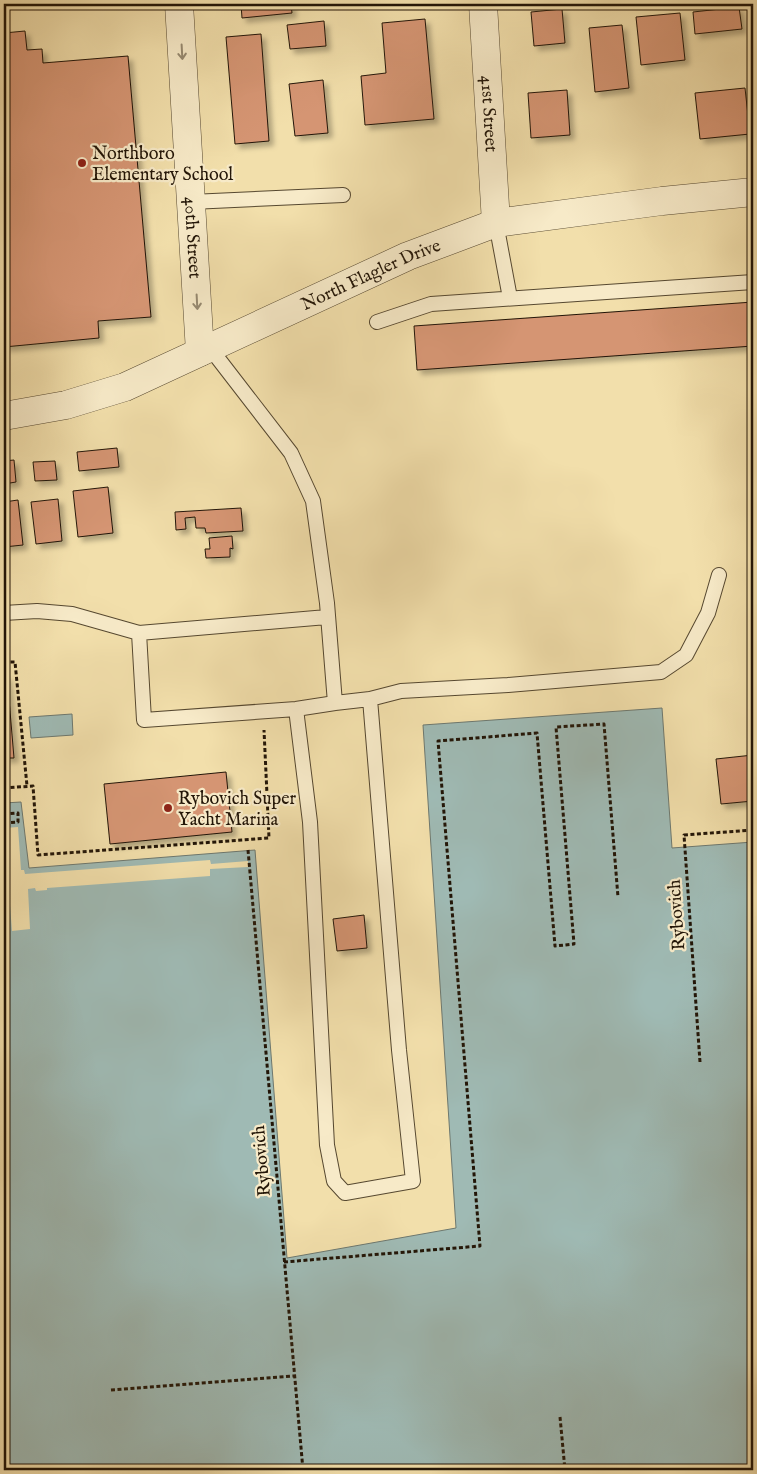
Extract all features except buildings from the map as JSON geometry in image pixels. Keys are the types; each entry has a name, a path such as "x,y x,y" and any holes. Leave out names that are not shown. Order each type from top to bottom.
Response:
{"street":[{"name":"40th Street","path":"179,4 191,202 205,350"},
{"name":"41st Street","path":"483,4 496,223"},
{"name":"North Flagler Drive","path":"4,416 66,405 125,387 408,256 496,223 753,192"}],"lane":[{"path":"191,202 343,195"},
{"path":"496,223 510,298"},
{"path":"378,322 431,304 753,282"},
{"path":"205,350 291,453 313,501 327,603 335,703"},
{"path":"139,633 144,720 296,709 370,699 401,691 508,685 661,672 686,656 708,613 719,575"},
{"path":"4,613 37,610 72,614 139,633 327,617"},
{"path":"296,709 310,822 327,1145 334,1181 344,1193 413,1181 399,1050 370,699"}],"path":[{"path":"4,662 15,662 27,786"},
{"path":"4,788 33,786 38,855 269,838 264,722"},
{"path":"284,1262 480,1246 438,741 537,733 555,946 574,944 556,727 604,724 618,896"},
{"path":"4,814 18,813 18,822 4,824"},
{"name":"Rybovich","path":"700,1062 684,835 753,830"},
{"name":"Rybovich","path":"248,850 303,1470"},
{"path":"110,1390 294,1376"},
{"path":"560,1417 565,1470"}],"water":[{"path":"662,708 672,848 753,842 753,1470 4,1470 4,803 21,802 29,868 255,850 287,1258 456,1228 423,725"},
{"path":"72,714 73,735 31,738 29,717"}],"pier":[{"path":"18,827 21,870 24,870 25,874 210,860 211,864 248,861 248,867 210,869 210,876 47,888 47,890 36,891 35,888 28,889 30,929 12,931 4,828"}],"place":[{"name":"Northboro Elementary School","path":"82,163"},
{"name":"Rybovich Super Yacht Marina","path":"168,808"}]}
